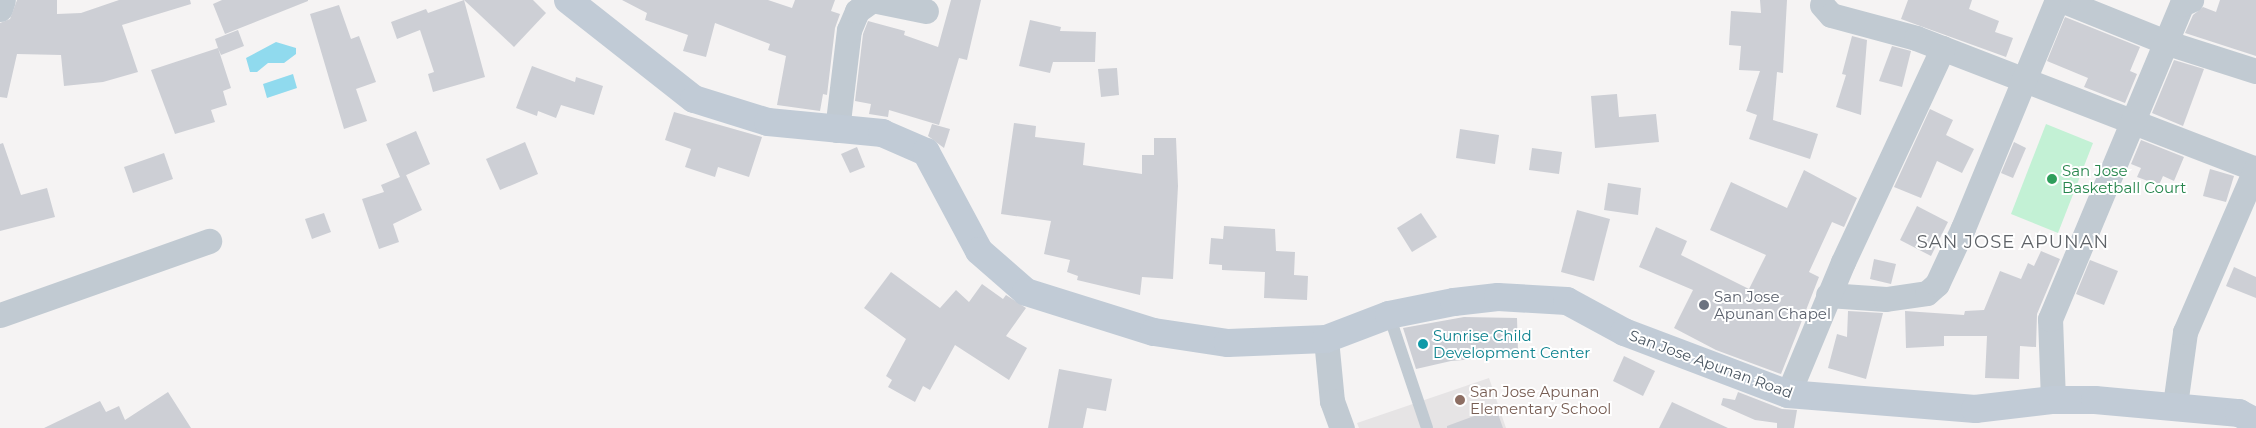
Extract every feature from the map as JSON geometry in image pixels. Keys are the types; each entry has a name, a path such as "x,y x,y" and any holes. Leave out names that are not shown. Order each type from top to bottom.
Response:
{"street":[{"path":"0,9 3,0"},
{"name":"San Jose Apunan Road","path":"568,0 694,99 768,122 882,133 926,152 979,251 1026,292 1154,332 1228,344 1326,339 1389,315 1498,297 1567,301 1624,332 1788,394 1975,409 2053,400 2175,405 2239,412 2256,422"},
{"path":"837,130 849,30 857,11 872,0 926,11"},
{"path":"1828,295 1886,299 1927,293 1937,284 1963,228 2022,80 2059,0 2168,43 2256,71"},
{"path":"2053,400 2050,319 2168,43 2182,4 2191,0"},
{"path":"1822,5 1832,15 1916,38 2134,124 2256,169 2185,332 2175,405"},
{"path":"1788,394 1828,295 1943,48"},
{"path":"0,315 208,241"},
{"path":"1326,339 1332,401 1342,428"}],"lane":[{"path":"1389,315 1427,428"}],"shaded area":[{"name":"San Jose Apunan Elementary School","path":"1489,378 1506,428 1359,428 1357,423"}],"green space":[{"name":"San Jose Basketball Court","path":"2046,124 2093,143 2058,233 2011,214"}],"water":[{"path":"276,42 296,48 296,54 284,63 268,63 257,72 250,72 246,58"},
{"path":"293,74 297,88 267,98 263,84"}],"building":[{"path":"17,0 57,0 57,14 81,13 119,0 190,0 191,4 122,25 138,72 103,82 64,86 61,55 17,54 7,98 0,97 0,23 10,19"},
{"path":"222,0 308,1 225,34 213,4"},
{"path":"464,0 533,0 546,13 514,47"},
{"path":"464,0 485,77 433,92 428,74 434,72 420,30 397,39 391,22 426,9 428,13"},
{"path":"622,0 768,0 792,8 795,0 835,0 831,11 840,14 835,28 827,95 823,94 820,111 777,105 786,56 768,50 770,44 715,23 706,57 683,51 688,35 645,20 647,13"},
{"path":"951,0 981,0 967,60 959,58 939,125 889,110 888,117 869,114 871,104 855,101 863,34 868,21 905,31 904,35 938,47"},
{"path":"1760,0 1787,0 1783,73 1777,72 1773,120 1818,134 1810,159 1749,139 1757,115 1746,111 1760,71 1739,70 1741,46 1729,45 1731,11 1761,13"},
{"path":"1908,0 1972,0 1969,9 1999,21 1995,32 2013,38 2006,57 1901,19"},
{"path":"2220,0 2256,0 2256,56 2185,33 2193,15 2203,7 2216,12"},
{"path":"339,5 351,39 359,36 376,82 356,89 367,121 344,129 310,14"},
{"path":"2065,17 2140,47 2130,71 2137,74 2125,103 2084,87 2088,78 2047,61"},
{"path":"1030,20 1061,27 1060,31 1096,32 1095,62 1053,62 1050,73 1019,66"},
{"path":"238,30 244,46 221,55 215,39"},
{"path":"1852,36 1867,40 1861,115 1836,107 1846,75 1842,74"},
{"path":"1892,46 1911,51 1902,87 1879,81"},
{"path":"218,48 231,88 223,91 227,105 211,110 215,122 175,134 151,70"},
{"path":"2174,60 2204,69 2183,126 2152,113"},
{"path":"532,66 575,82 576,77 603,86 594,115 561,105 556,118 538,111 537,116 516,108"},
{"path":"1117,68 1119,95 1101,97 1098,69"},
{"path":"1617,94 1619,117 1656,114 1659,142 1595,148 1591,96"},
{"path":"1930,109 1953,120 1946,135 1974,149 1962,173 1937,161 1921,198 1894,187"},
{"path":"674,112 762,137 749,177 718,167 715,177 685,167 691,149 665,140"},
{"path":"1014,123 1036,126 1035,137 1085,143 1083,165 1142,174 1142,155 1154,155 1154,138 1176,138 1178,186 1173,279 1142,277 1140,295 1077,280 1078,276 1067,272 1070,260 1044,254 1051,221 1001,214"},
{"path":"932,124 950,129 944,148 928,136"},
{"path":"1460,129 1499,135 1495,164 1456,158"},
{"path":"416,131 430,164 406,175 422,210 393,224 399,242 379,249 362,199 384,192 381,185 400,177 386,144"},
{"path":"2141,140 2184,157 2174,181 2163,176 2159,185 2137,177 2141,168 2131,164"},
{"path":"525,142 538,174 500,190 486,159"},
{"path":"2014,142 2026,148 2013,178 2001,173"},
{"path":"3,143 21,195 47,188 55,217 0,231 0,144"},
{"path":"857,147 865,167 850,173 841,154"},
{"path":"1532,148 1562,152 1559,174 1529,170"},
{"path":"164,153 173,179 133,193 124,167"},
{"path":"2210,169 2234,176 2226,202 2203,196"},
{"path":"1804,170 1857,198 1844,227 1832,222 1809,272 1819,277 1781,374 1716,350 1674,328 1693,290 1639,267 1656,227 1687,241 1681,255 1749,289 1766,255 1710,230 1731,182 1787,208"},
{"path":"1608,183 1641,188 1638,215 1604,210"},
{"path":"1917,206 1948,222 1931,256 1900,240"},
{"path":"1577,210 1610,219 1594,281 1561,272"},
{"path":"324,213 331,232 312,239 305,219"},
{"path":"1421,213 1437,237 1412,252 1397,228"},
{"path":"1224,226 1275,229 1276,251 1295,252 1294,275 1308,276 1307,300 1264,298 1265,272 1222,270 1222,265 1209,264 1211,238 1223,239"},
{"path":"2041,251 2060,259 2037,314 2036,347 2020,346 2019,379 1985,378 1987,336 1944,336 1944,346 1906,348 1905,311 1964,315 1965,311 1984,310 2000,271 2021,279 2028,263 2034,266"},
{"path":"1874,259 1896,264 1891,284 1870,279"},
{"path":"2090,260 2118,271 2104,305 2076,294"},
{"path":"2234,267 2256,277 2256,298 2226,286"},
{"path":"891,272 940,308 956,290 969,302 982,284 1003,299 1006,295 1026,308 1006,336 1027,348 1009,380 955,345 930,390 923,386 915,402 888,387 892,380 886,376 906,339 864,308"},
{"path":"1848,311 1883,313 1866,379 1828,368 1837,334 1847,337"},
{"path":"1464,317 1517,318 1518,351 1487,352 1487,358 1451,361 1416,369 1403,328"},
{"path":"1624,356 1655,371 1643,396 1613,381"},
{"path":"1059,369 1112,379 1106,411 1087,408 1083,428 1048,428"},
{"path":"168,392 191,428 44,428 100,401 106,412 119,406 125,420"},
{"path":"1738,392 1782,409 1797,410 1794,428 1777,428 1777,423 1755,420 1721,405 1723,398 1735,400"},
{"path":"1672,402 1728,428 1659,428"},
{"path":"1496,408 1503,428 1447,428 1447,426"}],"place":[{"name":"San Jose Basketball Court","path":"2052,179"},
{"name":"San Jose Apunan Chapel","path":"1704,305"},
{"name":"Sunrise Child Development Center","path":"1423,344"},
{"name":"San Jose Apunan Elementary School","path":"1460,400"}],"district":[{"name":"SAN JOSE APUNAN","path":"2013,242"}]}
